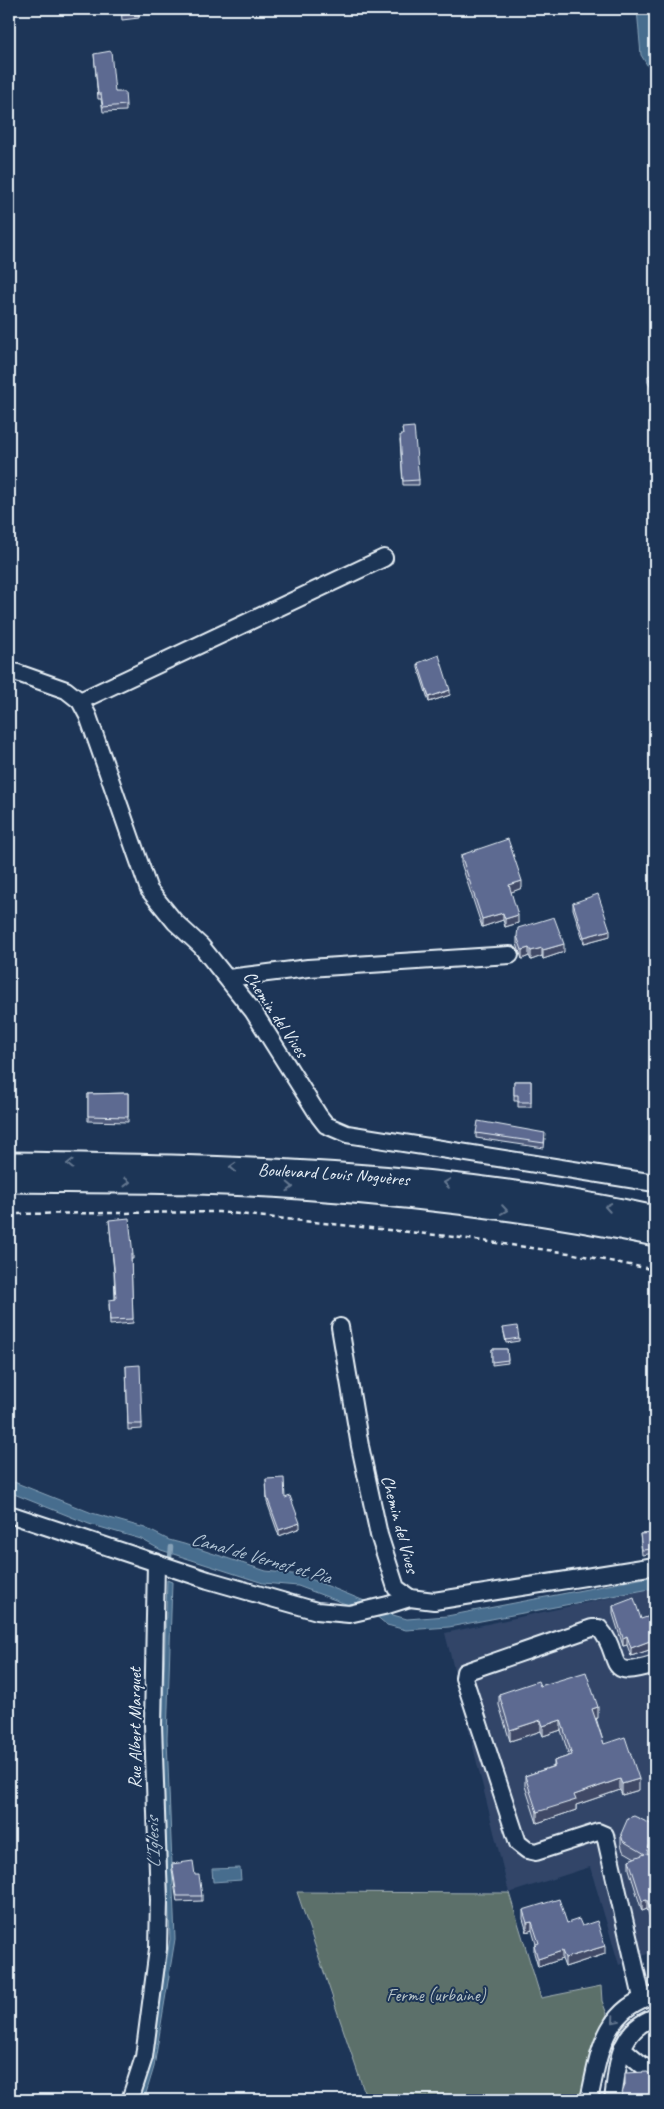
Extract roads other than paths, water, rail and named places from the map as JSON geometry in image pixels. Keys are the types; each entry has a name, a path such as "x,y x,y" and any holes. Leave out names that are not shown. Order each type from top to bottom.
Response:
{"main road":[{"name":"Boulevard Louis Noguères","path":"9,1163 187,1165 309,1171 429,1181 608,1207 655,1217"},
{"name":"Boulevard Louis Noguères","path":"9,1181 187,1183 367,1193 454,1202 606,1225 655,1235"}],"street":[{"path":"9,670 66,690 80,701 384,558"},
{"name":"Chemin del Vives","path":"80,701 91,725 150,890 175,922 201,946 253,1011 307,1100 326,1125 346,1134 655,1183"},
{"path":"228,978 308,968 510,955"},
{"name":"Chemin del Vives","path":"340,1327 360,1446 379,1535 396,1588 410,1598 434,1601 655,1566"},
{"path":"9,1514 208,1580 317,1610 349,1614 388,1606 410,1598"},
{"name":"Rue Albert Marquet","path":"130,2100 144,2057 158,1949 159,1900 153,1725 156,1562"},
{"path":"589,2100 600,2050 609,2027 624,2009 649,1997 605,1835 598,1832 536,1852 527,1850 518,1844 464,1678 465,1672 592,1628 599,1628 604,1633 616,1665 621,1669 628,1671 655,1664"},
{"path":"613,2100 616,2071 622,2048 632,2030 645,2020 655,2017"},
{"path":"622,2048 655,2076"}],"waterway":[{"name":"L'Iglesis","path":"170,1557 171,1547"}],"water label":[{"name":"Canal de Vernet et Pia","path":"261,1558"}],"park label":[{"name":"Ferme (urbaine)","path":"436,1995"}]}
